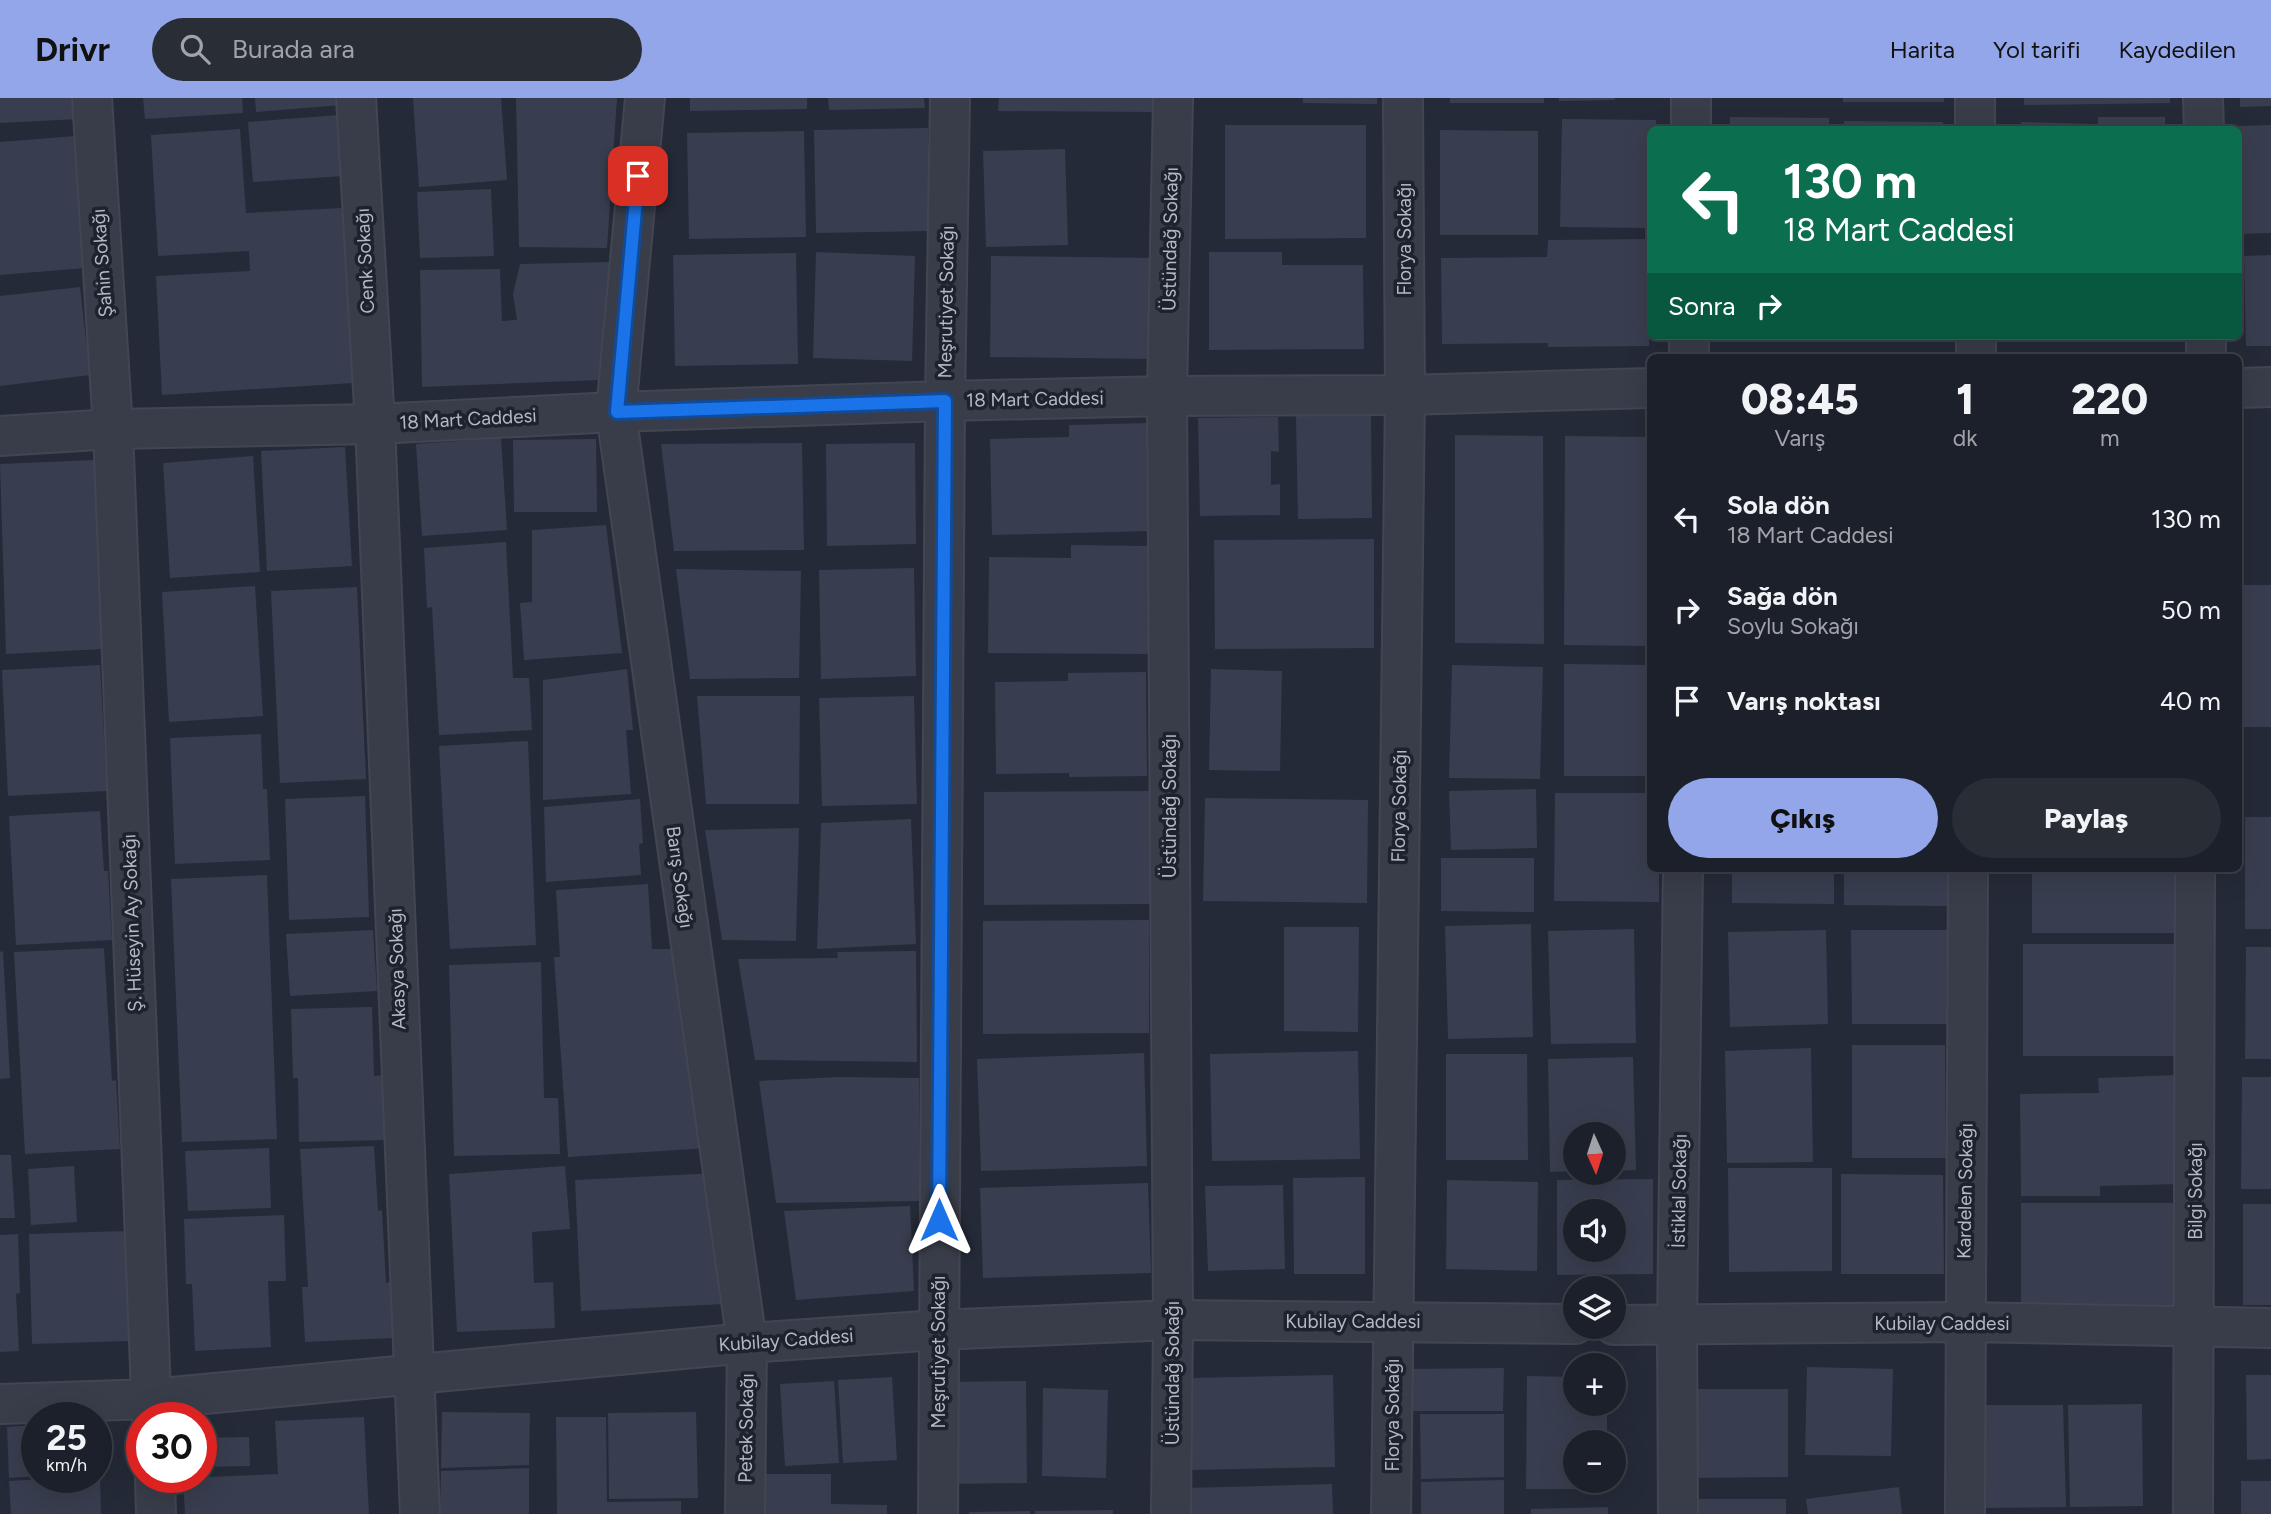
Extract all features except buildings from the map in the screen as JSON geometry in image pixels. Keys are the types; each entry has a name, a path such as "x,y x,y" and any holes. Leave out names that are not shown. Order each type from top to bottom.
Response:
{"street":[{"name":"Şahin Sokağı","path":"92,98 113,429"},
{"name":"Cenk Sokağı","path":"356,98 375,424"},
{"name":"Barış Sokağı","path":"645,98 617,412 747,1342"},
{"name":"Meşrutiyet Sokağı","path":"938,1514 945,401 950,98"},
{"name":"Üstündağ Sokağı","path":"1171,1514 1173,1320 1167,396 1173,98"},
{"name":"Florya Sokağı","path":"1391,1514 1405,395 1403,98"},
{"path":"1691,98 1691,126"},
{"path":"1975,98 1975,126"},
{"path":"2203,98 2204,126"},
{"path":"2242,388 2271,387"},
{"name":"18 Mart Caddesi","path":"0,436 113,429 375,424 617,412 945,401 1167,396 1405,395 1647,388"},
{"name":"Akasya Sokağı","path":"375,424 420,1514"},
{"name":"Ş. Hüseyin Ay Sokağı","path":"113,429 151,1402"},
{"name":"İstiklal Sokağı","path":"1678,1514 1677,1326 1683,872"},
{"name":"Kardelen Sokağı","path":"1965,1514 1968,872"},
{"name":"Bilgi Sokağı","path":"2193,1514 2195,872"},
{"name":"Kubilay Caddesi","path":"199,1402 414,1375 747,1342 938,1330 1173,1320 1563,1324"},
{"name":"Kubilay Caddesi","path":"1626,1325 1964,1322 2271,1328"},
{"name":"Petek Sokağı","path":"745,1514 747,1342"},
{"name":"Kubilay Caddesi","path":"0,1404 126,1407"},
{"path":"155,1493 156,1514"}],"route":[{"path":"638,176 617,412 945,401 939,1220"}]}
